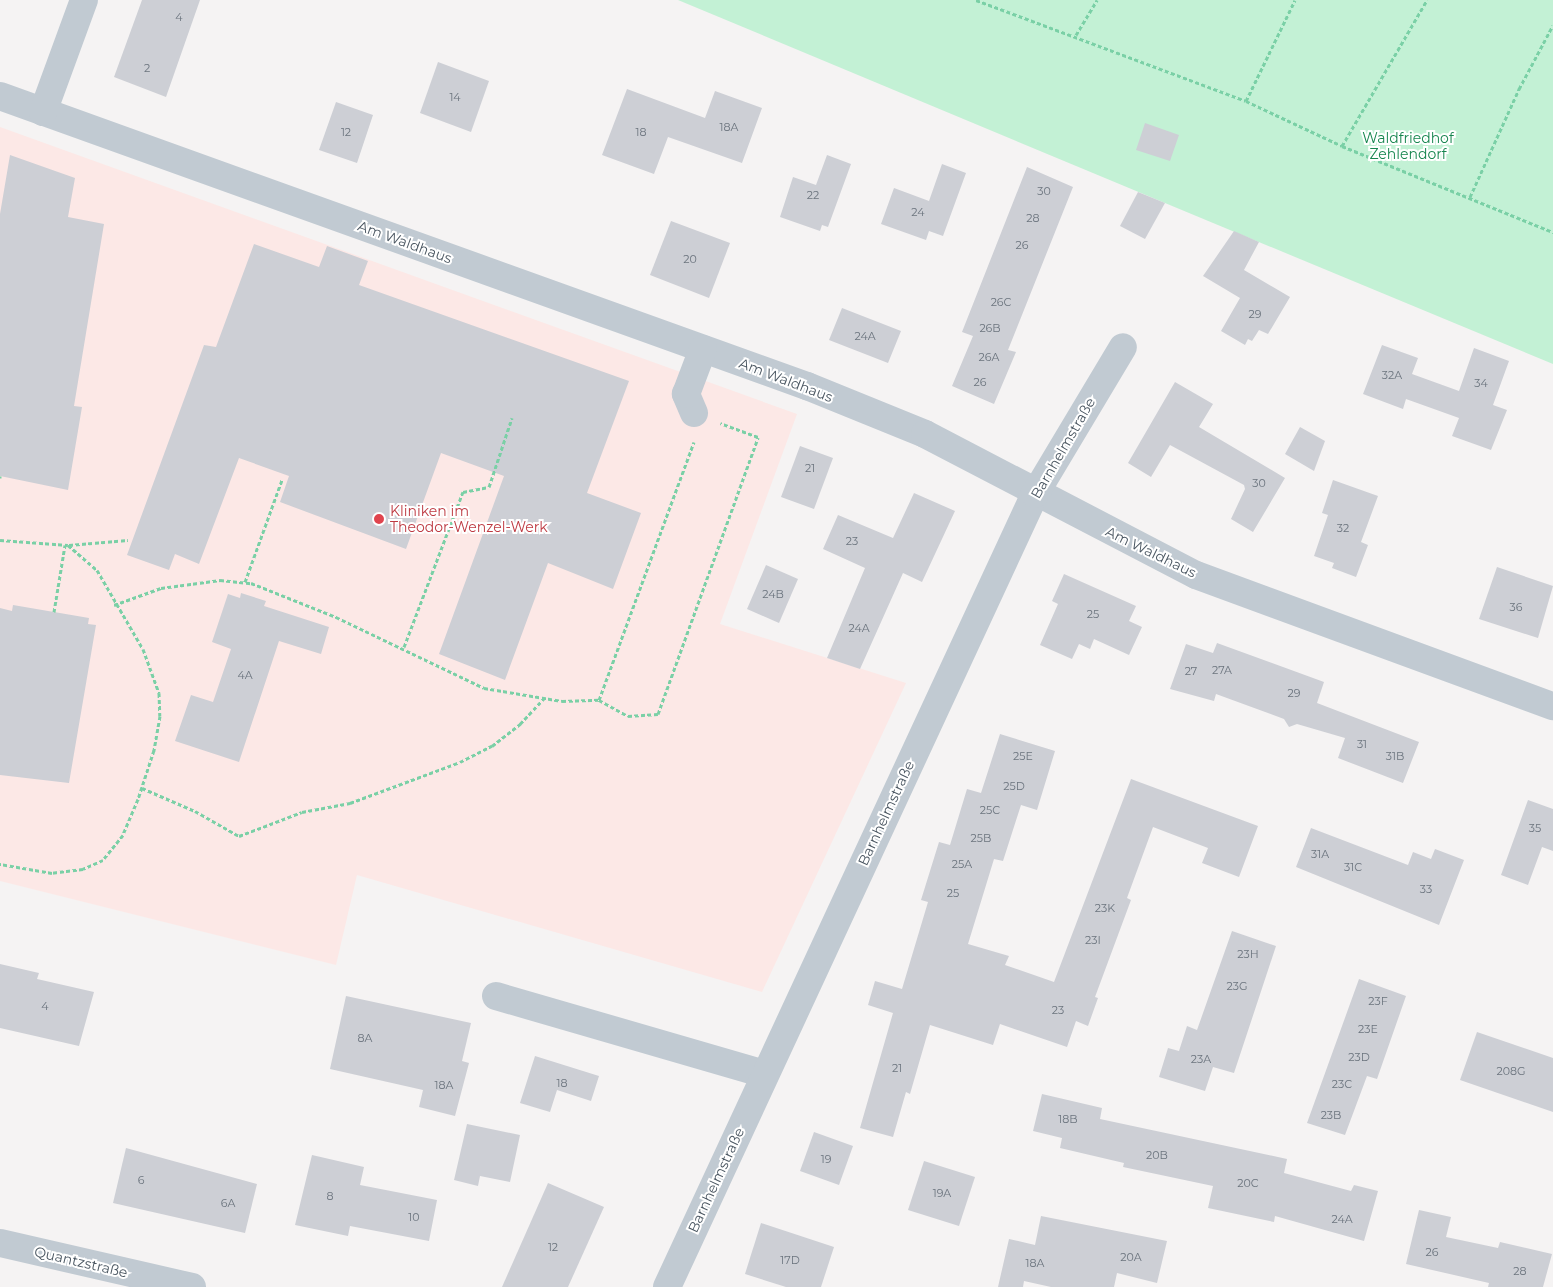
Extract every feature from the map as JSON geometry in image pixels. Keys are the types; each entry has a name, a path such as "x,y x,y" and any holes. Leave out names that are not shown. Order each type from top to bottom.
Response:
{"street":[{"path":"43,112 84,0"},
{"name":"Am Waldhaus","path":"0,96 703,349 925,434 1035,494 1196,574 1553,706"},
{"name":"Barnhelmstraße","path":"667,1287 1035,494 1122,347"},
{"path":"699,415 686,394 703,349"},
{"path":"496,996 765,1074"},
{"name":"Quantzstraße","path":"0,1243 192,1287"}],"path":[{"path":"976,0 1076,35 1246,102 1342,146 1553,232"},
{"path":"1076,35 1097,0"},
{"path":"1246,102 1295,0"},
{"path":"1342,146 1427,0"},
{"path":"1470,197 1518,89 1553,25"},
{"path":"114,605 161,588 220,580 245,582 336,616 404,647 484,688 544,698 598,700 628,716 658,714 758,437 699,415 598,700"},
{"path":"404,647 462,492 489,487 512,418"},
{"path":"245,582 282,480"},
{"path":"0,540 66,545 128,540"},
{"path":"0,864 52,873 83,869 103,860 123,834 142,788 160,716 159,693 143,650 114,605 97,570 66,545"},
{"path":"54,612 66,545"},
{"path":"142,788 195,811 239,836 302,812 350,803 460,762 492,746 520,724 544,698"}],"shaded area":[{"name":"Kliniken im Theodor-Wenzel-Werk","path":"0,127 797,414 720,624 906,683 762,992 357,875 336,965 0,881"}],"green space":[{"name":"Waldfriedhof Zehlendorf","path":"678,0 1553,0 1553,364 1165,203"}],"building":[{"path":"142,0 200,0 166,97 114,77"},
{"path":"438,62 489,81 471,132 420,113"},
{"path":"627,89 705,118 715,91 762,108 742,163 668,137 654,174 602,155"},
{"path":"336,102 373,115 357,163 319,150"},
{"path":"1145,123 1179,135 1170,161 1136,150"},
{"path":"10,155 75,178 68,217 104,224 74,406 82,407 68,490 0,476 0,214"},
{"path":"827,155 851,164 828,227 822,225 820,231 780,217 793,177 816,185"},
{"path":"942,164 966,173 943,236 929,231 926,240 881,224 894,188 929,201"},
{"path":"1027,167 1073,187 1008,350 1016,352 994,404 952,386 973,336 962,332"},
{"path":"1138,192 1165,203 1145,239 1120,226"},
{"path":"671,221 730,243 709,298 650,275"},
{"path":"1234,231 1259,242 1244,270 1290,297 1268,334 1259,330 1252,341 1248,339 1245,345 1221,331 1240,298 1203,276"},
{"path":"254,244 319,267 327,246 368,261 359,285 629,381 587,493 641,513 613,589 548,563 505,680 439,654 504,476 441,453 406,549 280,502 289,476 239,458 199,564 175,554 169,570 127,555 204,345 216,347"},
{"path":"842,308 901,331 888,363 829,340"},
{"path":"1382,345 1418,358 1412,374 1459,391 1474,348 1509,361 1493,405 1507,410 1491,450 1452,436 1459,418 1406,399 1403,409 1363,394"},
{"path":"1175,382 1213,404 1199,427 1285,478 1253,532 1231,519 1245,489 1244,485 1170,445 1151,477 1128,463"},
{"path":"1300,427 1325,441 1314,471 1285,454"},
{"path":"800,446 833,458 814,509 781,497"},
{"path":"1333,480 1378,496 1361,542 1368,545 1356,577 1332,568 1334,563 1314,556 1328,515 1322,513"},
{"path":"914,493 955,511 922,582 903,573 860,669 827,658 865,568 823,549 838,515 893,538"},
{"path":"766,565 798,579 779,623 747,609"},
{"path":"1497,567 1553,586 1538,638 1479,619"},
{"path":"1064,574 1136,606 1129,621 1142,627 1129,655 1094,639 1090,649 1079,644 1072,659 1040,645 1058,604 1052,601"},
{"path":"241,593 266,601 264,606 329,627 321,654 279,641 239,762 175,741 191,695 213,702 231,649 212,642 228,594 240,598"},
{"path":"13,605 89,618 88,624 96,625 69,783 0,775 0,608 12,611"},
{"path":"1217,643 1324,682 1317,703 1419,742 1403,783 1338,758 1345,738 1297,724 1289,727 1284,719 1216,694 1214,701 1170,689 1186,644 1213,653"},
{"path":"1000,734 1055,751 1037,810 1021,805 1003,861 994,859 968,944 1009,956 1005,965 1054,982 1131,779 1258,826 1239,877 1202,863 1208,848 1153,827 1127,898 1131,900 1095,997 1098,998 1088,1026 1076,1021 1067,1047 1000,1024 993,1045 930,1025 910,1094 906,1092 893,1137 860,1128 893,1013 868,1005 875,981 902,989 928,902 921,900 939,842 950,845 967,789 981,793"},
{"path":"1528,800 1553,809 1553,851 1542,847 1528,885 1501,875"},
{"path":"1311,828 1408,865 1413,852 1431,859 1435,849 1464,860 1439,925 1296,867"},
{"path":"1232,931 1276,946 1234,1073 1213,1067 1205,1091 1159,1077 1168,1048 1179,1051 1187,1026 1197,1030"},
{"path":"0,964 39,973 37,979 94,992 79,1046 0,1028"},
{"path":"1359,979 1406,996 1377,1079 1367,1076 1345,1135 1307,1123"},
{"path":"346,996 471,1023 462,1061 469,1063 455,1116 419,1107 423,1090 330,1069"},
{"path":"1477,1032 1553,1058 1553,1112 1460,1080"},
{"path":"535,1056 599,1076 591,1101 557,1090 550,1112 520,1103"},
{"path":"1042,1094 1102,1108 1100,1119 1287,1159 1284,1173 1351,1191 1354,1185 1378,1191 1364,1241 1275,1216 1274,1222 1208,1208 1213,1186 1123,1167 1124,1163 1060,1148 1062,1138 1033,1131"},
{"path":"467,1124 520,1135 510,1182 480,1176 478,1186 454,1180"},
{"path":"814,1132 853,1146 839,1185 800,1171"},
{"path":"126,1148 257,1184 245,1233 113,1203"},
{"path":"312,1155 364,1167 360,1185 437,1200 429,1241 350,1226 348,1236 295,1225"},
{"path":"924,1161 975,1177 959,1226 908,1210"},
{"path":"548,1183 604,1207 568,1287 502,1287"},
{"path":"1419,1210 1451,1217 1446,1237 1498,1248 1500,1242 1552,1254 1543,1287 1488,1287 1489,1283 1406,1264"},
{"path":"1041,1216 1167,1241 1157,1283 1117,1273 1114,1287 1051,1287 1024,1281 1023,1287 998,1287 1009,1239 1035,1245"},
{"path":"761,1223 834,1247 821,1287 786,1287 745,1274"}],"place":[{"name":"Kliniken im Theodor-Wenzel-Werk","path":"379,519"}]}
